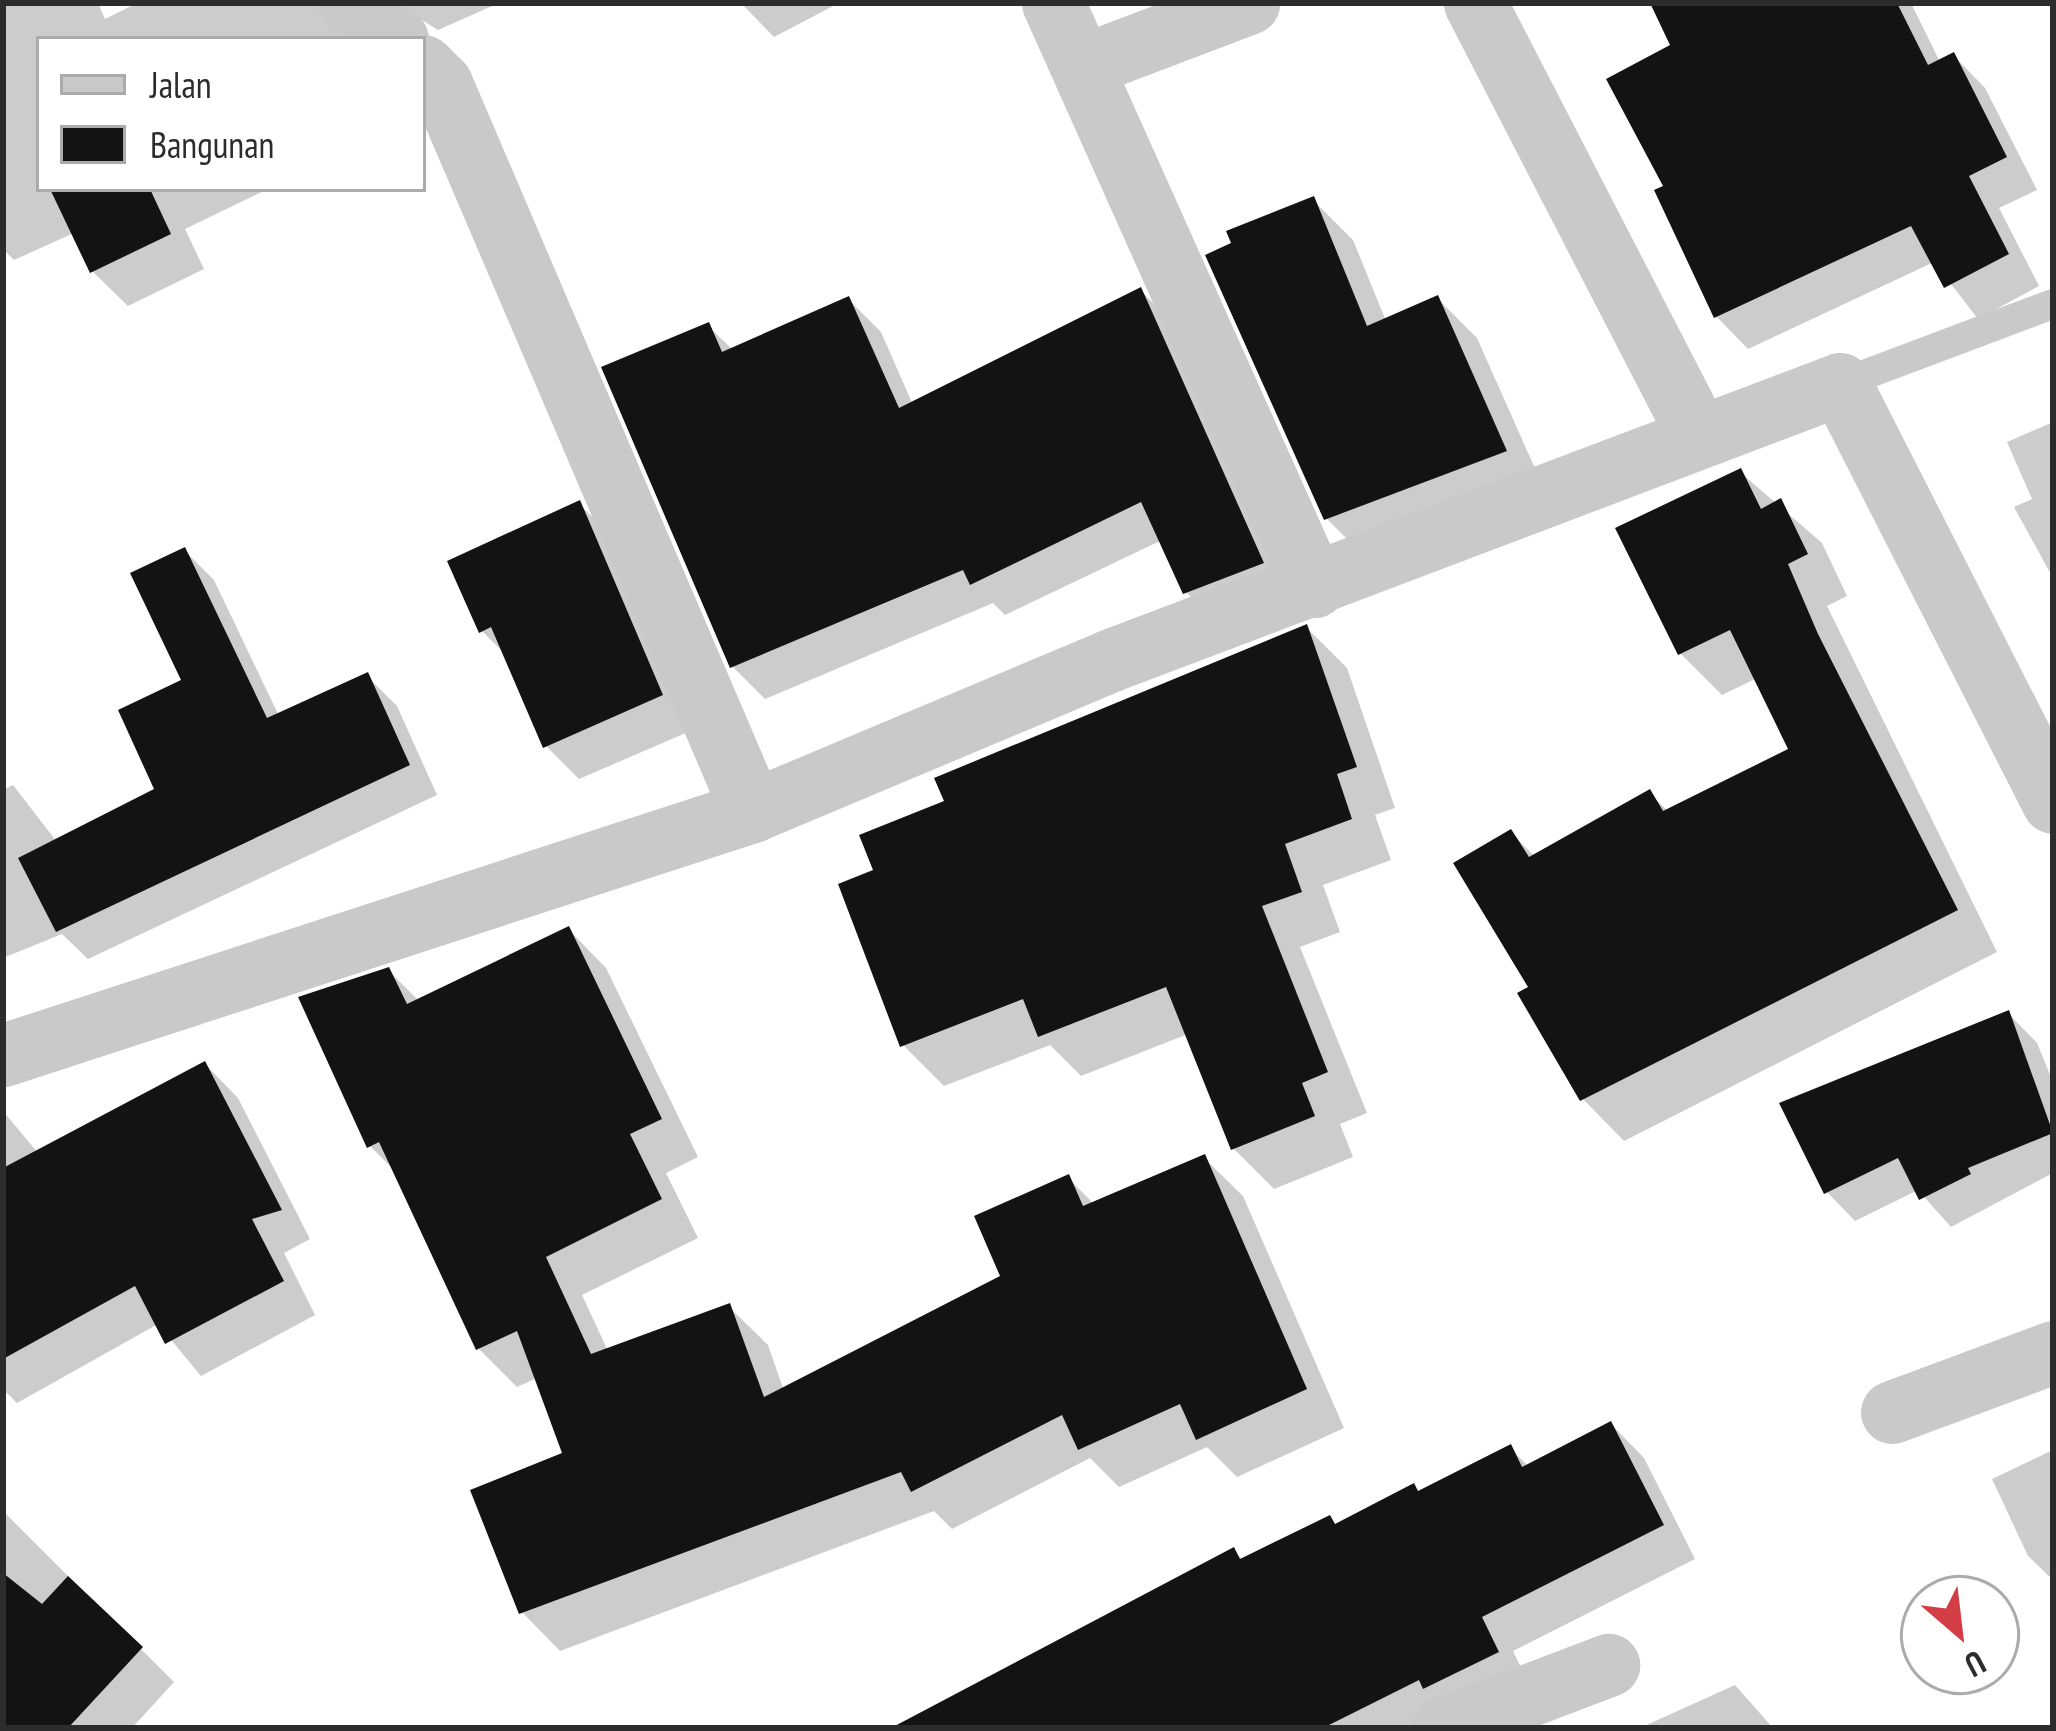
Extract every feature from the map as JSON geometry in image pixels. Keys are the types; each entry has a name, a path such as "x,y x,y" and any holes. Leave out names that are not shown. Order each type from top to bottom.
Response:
{"street":[{"path":"349,3 393,36"},
{"path":"1053,3 1314,586"},
{"path":"1082,66 1247,3"},
{"path":"1475,3 1699,437"},
{"path":"426,69 441,84 752,811"},
{"path":"3,1055 752,811 1111,660 1840,384 2053,802"},
{"path":"1892,1412 2053,1352"},
{"path":"1443,1728 1608,1665"}],"lane":[{"path":"1840,384 2053,304"}],"building":[{"path":"1650,3 1897,3 1928,65 1954,52 2007,157 1969,176 2009,254 1944,288 1911,226 1714,318 1654,190 1663,186 1606,79 1670,45"},
{"path":"51,192 151,192 171,234 90,273"},
{"path":"1314,196 1367,326 1438,295 1507,451 1324,520 1205,255 1231,243 1226,231"},
{"path":"1141,287 1264,563 1183,594 1141,502 970,585 963,570 730,668 601,367 709,322 722,352 849,296 899,408"},
{"path":"1741,468 1761,509 1781,498 1808,554 1788,564 1818,634 1958,910 1580,1101 1517,993 1528,987 1453,863 1511,829 1529,857 1650,789 1663,811 1788,749 1730,630 1678,655 1615,528"},
{"path":"580,500 663,695 543,748 491,627 479,633 447,561"},
{"path":"185,547 267,718 368,672 410,765 56,932 18,858 154,789 118,710 181,680 130,573"},
{"path":"1307,624 1357,767 1337,774 1352,819 1285,844 1302,892 1262,906 1328,1072 1302,1083 1315,1116 1231,1150 1166,987 1038,1037 1023,999 900,1047 838,884 873,870 859,835 944,801 934,778"},
{"path":"569,926 662,1119 630,1134 662,1199 546,1257 591,1354 730,1303 764,1397 1000,1276 974,1216 1069,1174 1083,1206 1205,1154 1307,1389 1196,1440 1180,1404 1078,1450 1062,1415 911,1492 901,1472 519,1614 470,1490 562,1453 517,1331 476,1350 379,1142 367,1148 298,997 389,967 407,1004"},
{"path":"2009,1010 2053,1133 1968,1168 1971,1174 1919,1200 1898,1158 1824,1194 1779,1103"},
{"path":"205,1061 282,1210 252,1219 284,1281 165,1344 135,1286 3,1359 3,1168"},
{"path":"1611,1421 1664,1525 1482,1617 1499,1652 1423,1689 1419,1680 1323,1728 891,1728 1234,1547 1240,1559 1330,1515 1335,1524 1414,1483 1418,1491 1511,1444 1522,1467"},
{"path":"3,1573 42,1604 68,1576 143,1647 68,1728 3,1728"}]}
